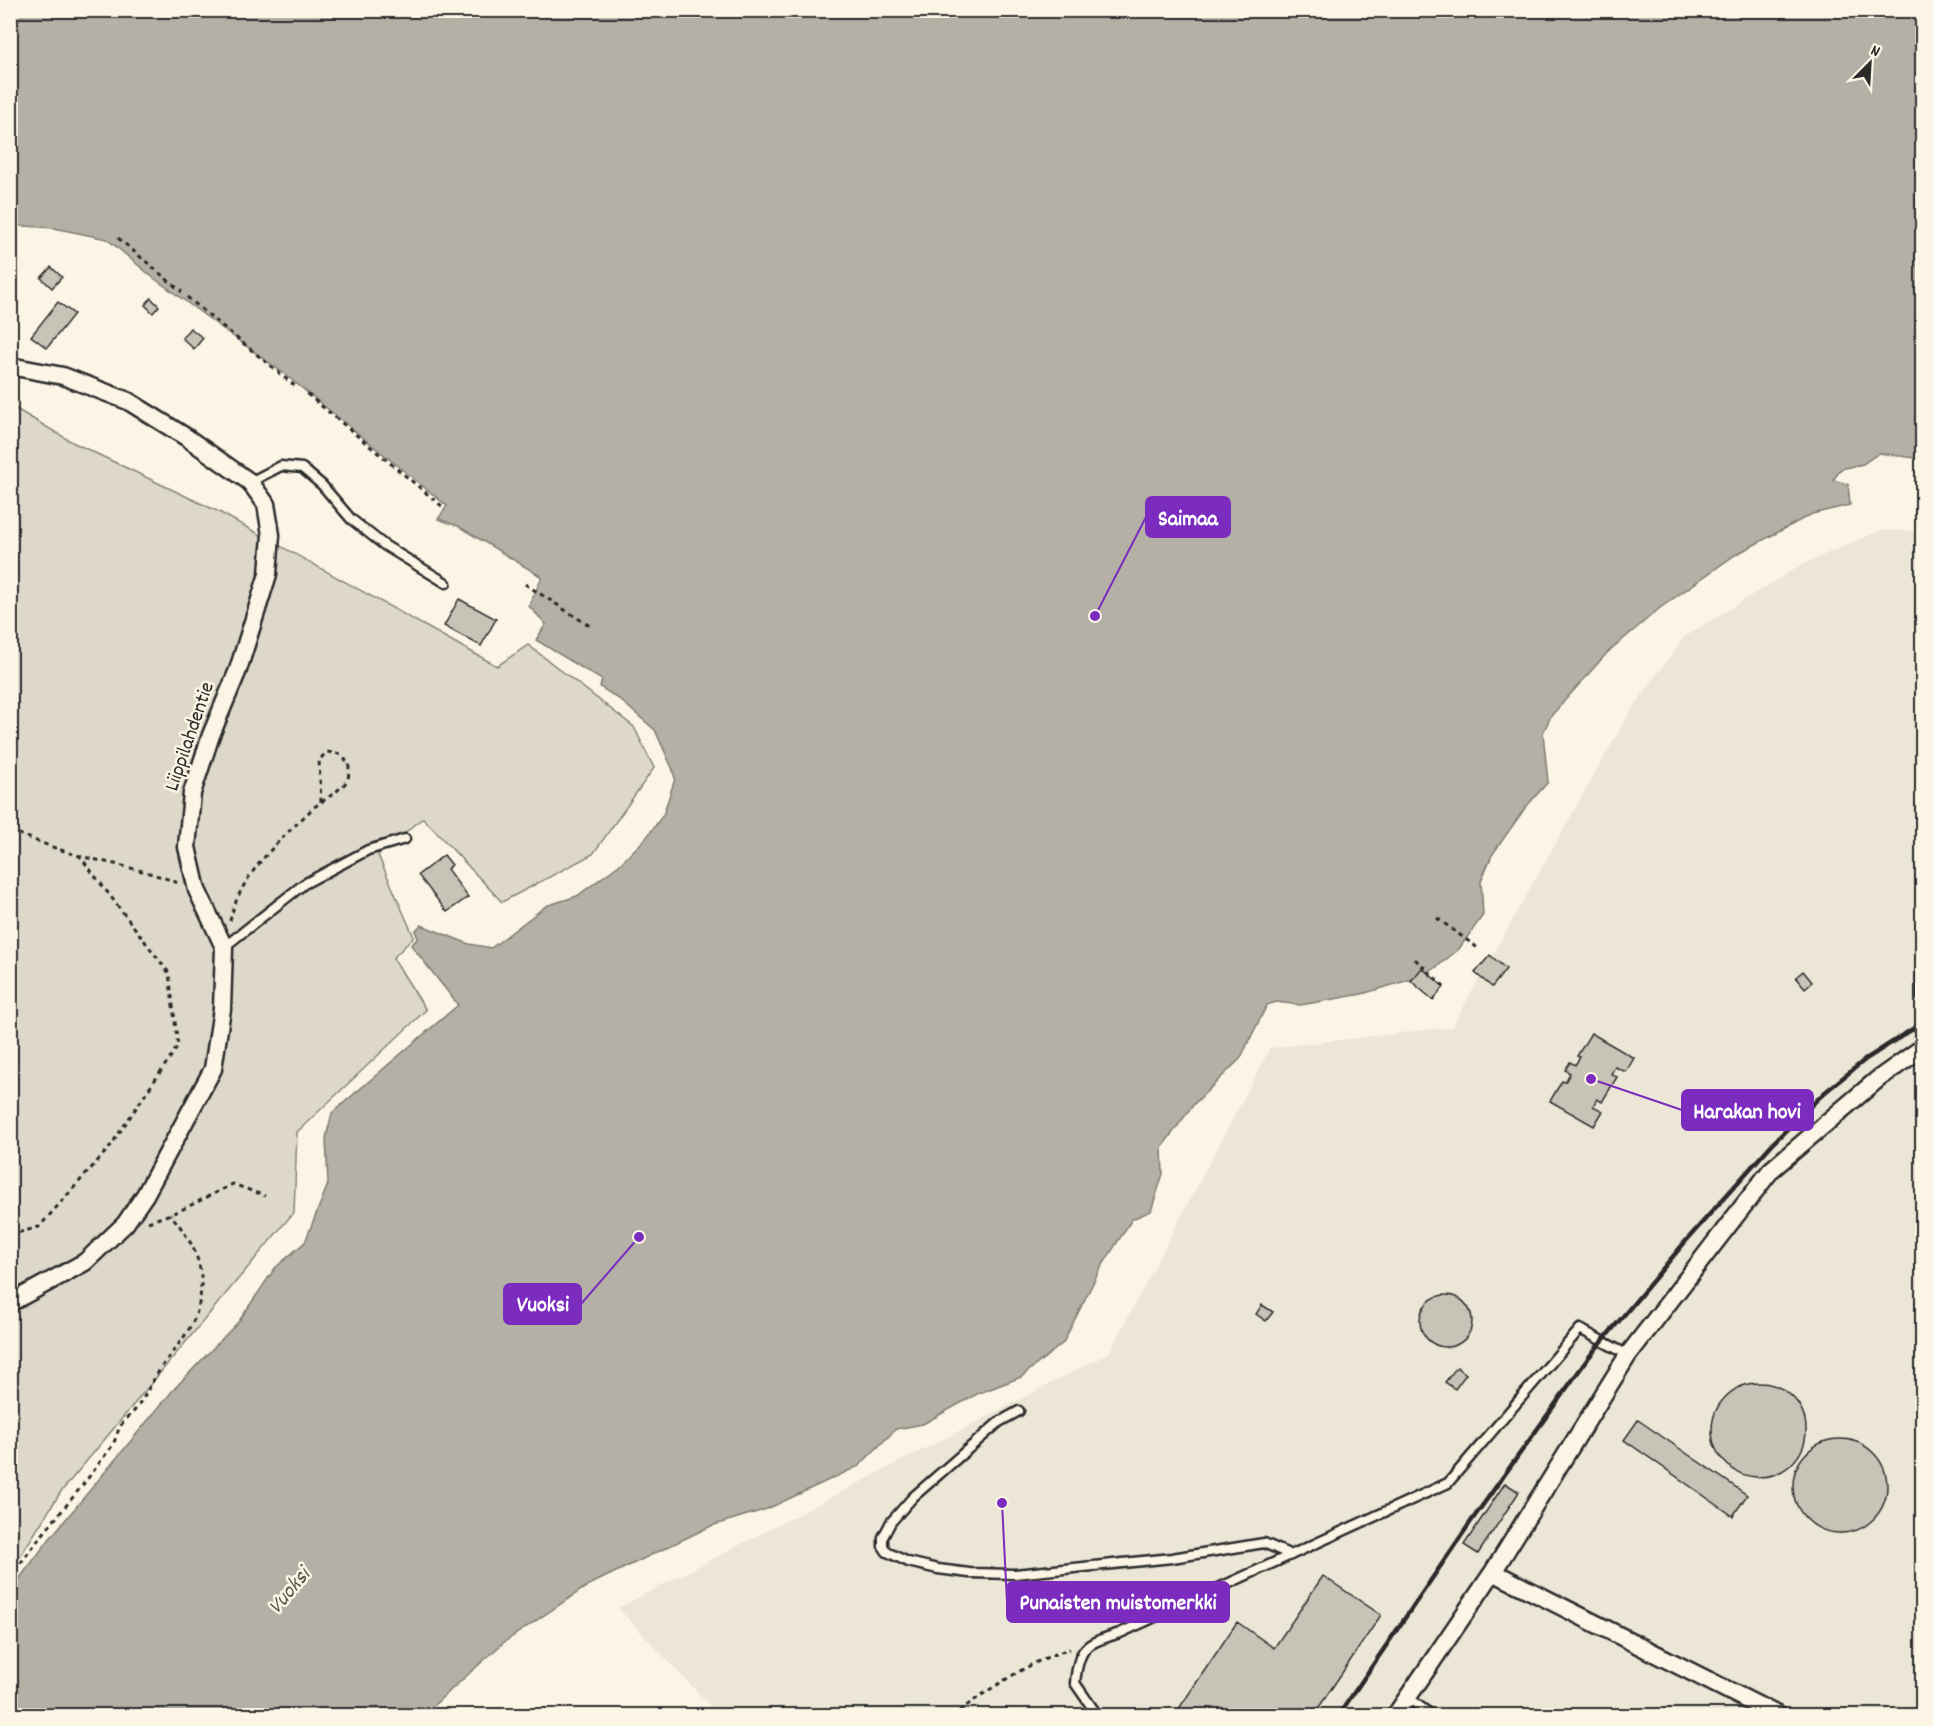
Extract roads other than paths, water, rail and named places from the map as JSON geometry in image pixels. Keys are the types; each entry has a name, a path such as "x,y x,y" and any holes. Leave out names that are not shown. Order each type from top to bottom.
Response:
{"street":[{"name":"Liippilahdentie","path":"10,366 63,376 128,401 186,437 250,482 266,504 271,535 268,574 238,670 211,735 192,793 187,848 197,890 224,946 222,1009 213,1069 145,1195 125,1224 86,1262 10,1303"},
{"path":"1395,1716 1493,1572 1628,1355 1771,1170 1878,1079 1923,1048"},
{"path":"1493,1572 1779,1716"}],"lane":[{"path":"250,482 281,466 302,468 322,485 351,519 367,532 446,583"},
{"path":"224,946 304,884 368,850 405,838"},
{"path":"1923,930 1923,998"},
{"path":"1098,1716 1075,1683 1077,1659 1092,1642 1120,1633 1448,1483 1580,1329 1628,1355"},
{"path":"1019,1411 999,1422 913,1497 891,1522 883,1537 883,1546 887,1552 908,1562 938,1569 969,1573 1016,1574 1152,1560 1264,1543 1291,1555"},
{"path":"1408,1698 1433,1716"}],"water":[{"path":"11,11 1922,11 1922,459 1879,453 1863,464 1841,469 1833,480 1848,484 1850,505 1812,514 1735,555 1660,608 1607,653 1551,716 1543,733 1548,782 1525,808 1492,855 1481,881 1483,915 1459,949 1434,969 1409,980 1362,994 1301,1005 1276,1002 1267,1005 1240,1059 1194,1104 1162,1147 1163,1174 1151,1211 1132,1219 1099,1271 1063,1343 1021,1377 977,1394 923,1424 896,1429 859,1466 767,1509 711,1526 589,1585 503,1643 423,1715 11,1715 10,1591 51,1537 174,1389 239,1321 275,1268 305,1242 328,1184 326,1138 332,1113 458,1005 411,945 418,938 415,931 421,925 469,944 491,948 546,906 577,896 619,865 647,837 663,815 675,779 655,730 619,699 600,687 602,680 536,640 546,624 529,606 542,577 458,526 438,519 447,506 287,376 151,276 107,239 54,228 11,225"}],"railway":[{"path":"1338,1716 1472,1520 1589,1357 1685,1242 1772,1144 1824,1093 1866,1059 1922,1023"}],"place":[{"name":"Saimaa","path":"1095,616"},
{"name":"Harakan hovi","path":"1591,1079"},
{"name":"Vuoksi","path":"639,1237"},
{"name":"Punaisten muistomerkki","path":"1002,1503"}]}
